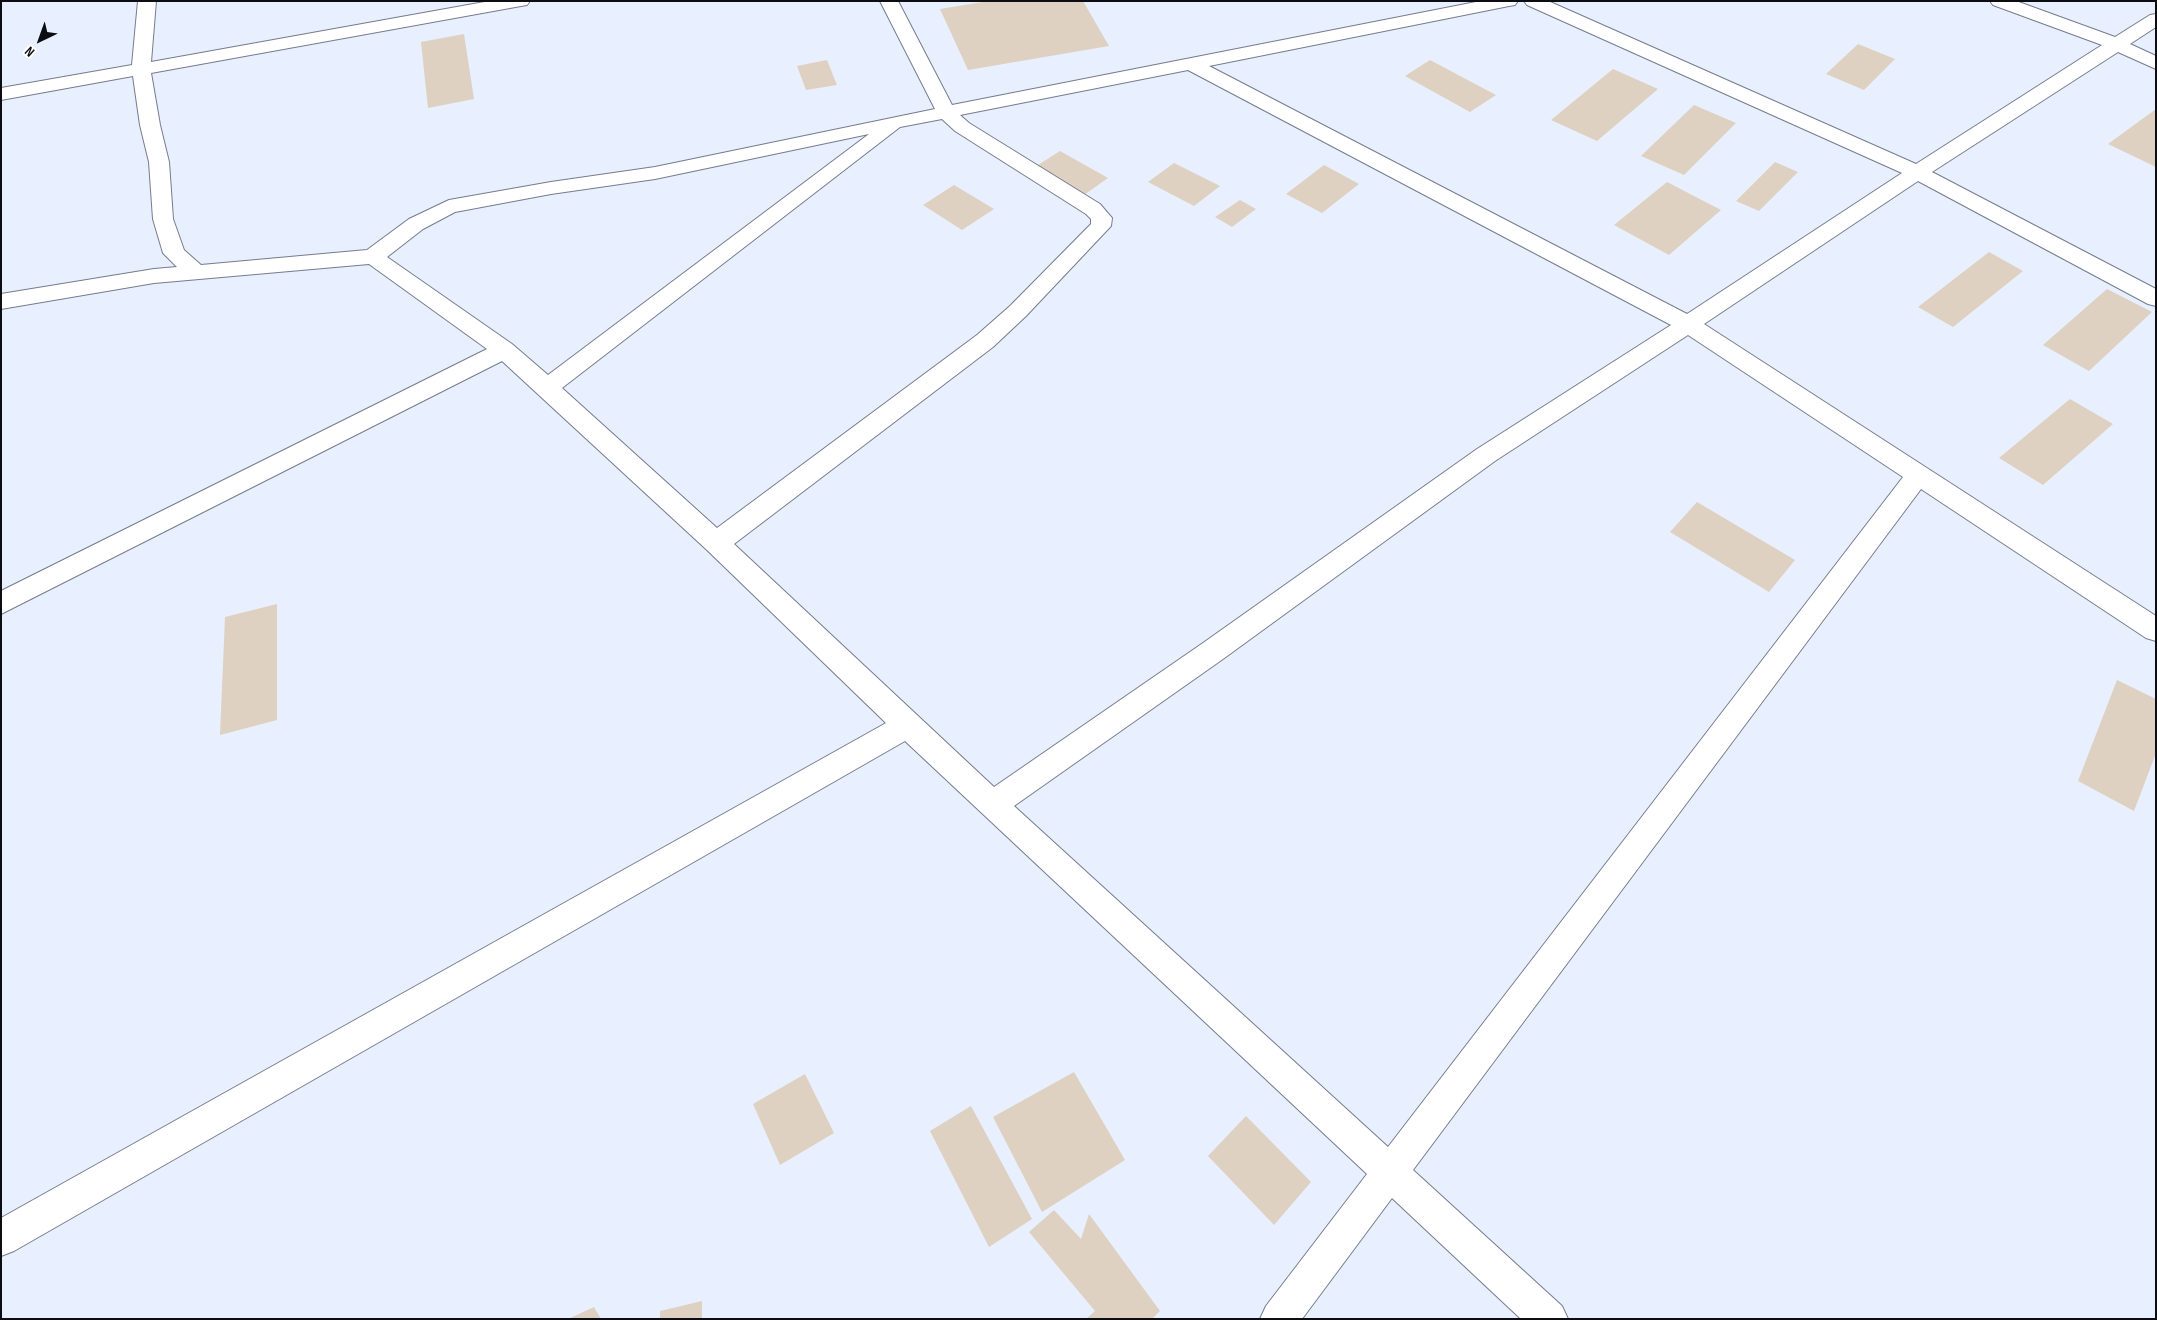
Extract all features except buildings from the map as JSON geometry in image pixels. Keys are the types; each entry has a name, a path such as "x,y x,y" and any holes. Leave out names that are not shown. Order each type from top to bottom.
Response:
{"street":[{"path":"147,1 141,69 150,124 159,162 163,220 174,253 196,272"},
{"path":"1,94 521,1"},
{"path":"716,543 985,341 1018,311 1101,226 1102,218 1093,209 962,127 946,112 889,1"},
{"path":"1,302 154,276 373,257 416,224 449,207 551,188 655,173 946,112 1509,1"},
{"path":"1533,1 1917,172 2156,299"},
{"path":"1999,1 2116,44 2156,63"},
{"path":"992,805 1213,651 1486,455 1917,172 2116,44 2152,25"},
{"path":"1191,64 1688,324 2156,630"},
{"path":"547,387 896,124"},
{"path":"373,257 504,350 547,387 716,543 992,805 1549,1319"},
{"path":"1,603 504,350"},
{"path":"1279,1319 1918,475"},
{"path":"1,1238 908,725"}]}
